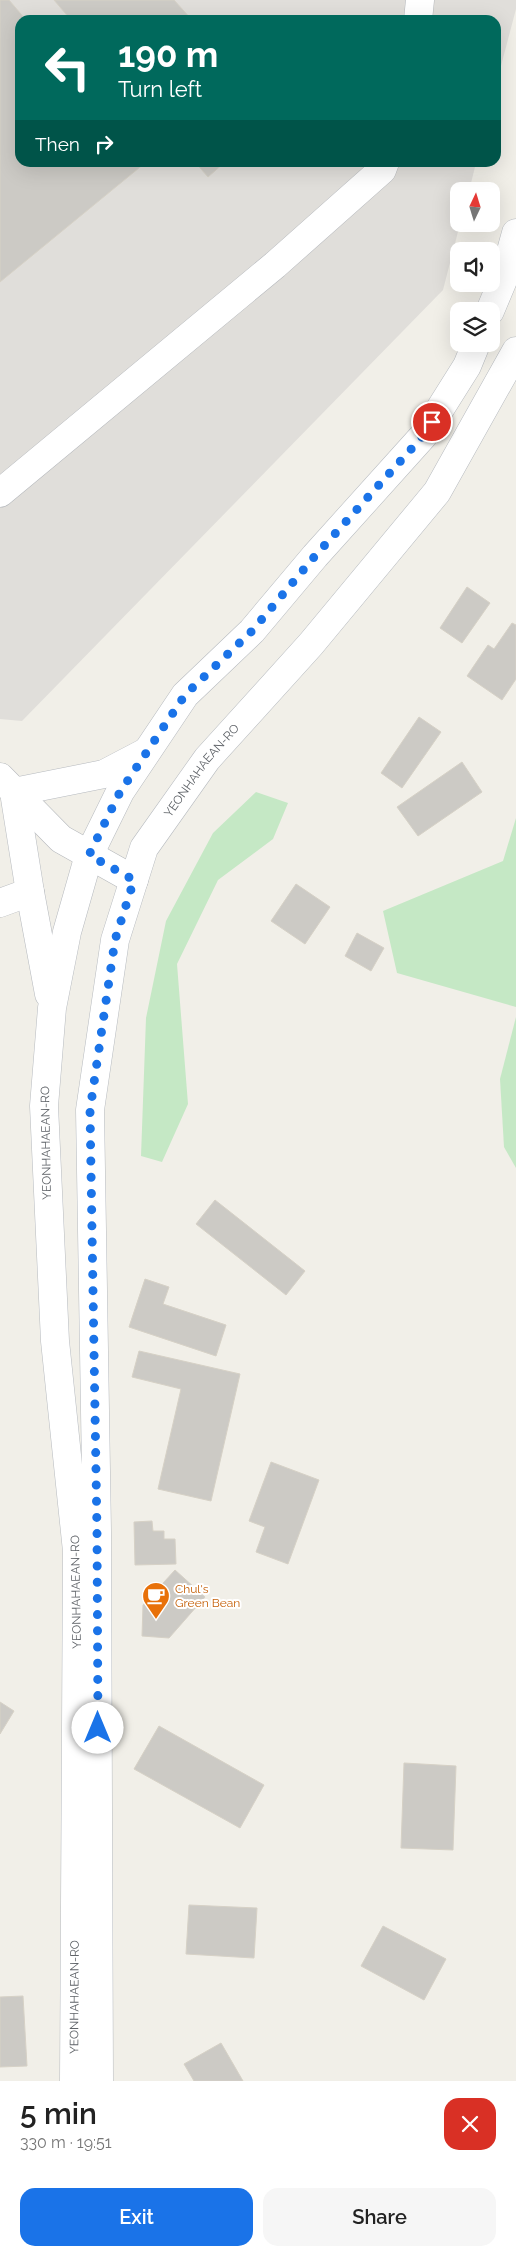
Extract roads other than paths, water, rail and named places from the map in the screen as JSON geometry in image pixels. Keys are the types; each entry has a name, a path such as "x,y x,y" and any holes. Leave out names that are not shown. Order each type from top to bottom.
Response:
{"street":[{"path":"418,15 420,0"},
{"path":"0,493 275,265 383,167"},
{"path":"494,302 503,280 516,234"},
{"name":"YEONHAHAEAN-RO","path":"99,2081 97,1531 90,1110 115,940 144,848 207,759 311,644 437,492 516,351"},
{"name":"YEONHAHAEAN-RO","path":"74,2081 77,1551 55,1341 44,1106 52,1008 67,932 89,855 120,792 185,695 252,631 328,541 423,436 467,366 473,352"},
{"path":"7,784 104,774 148,750"},
{"path":"7,784 61,839 134,880"},
{"path":"7,784 52,1008"},
{"path":"0,903 30,892"}],"place":[{"name":"Chul's Green Bean","path":"156,1620"}]}
